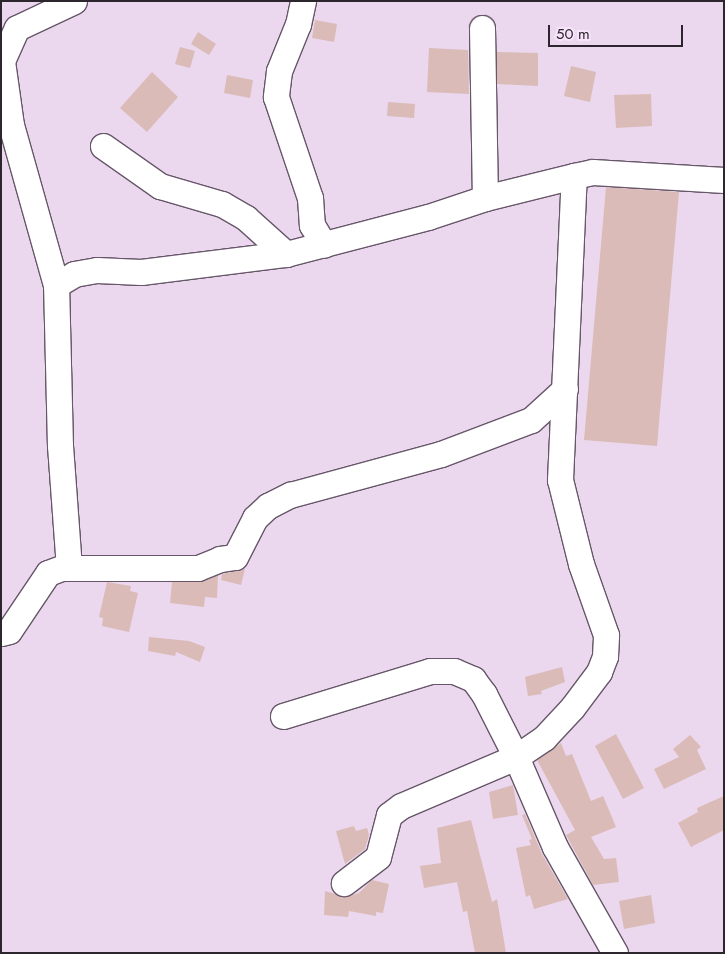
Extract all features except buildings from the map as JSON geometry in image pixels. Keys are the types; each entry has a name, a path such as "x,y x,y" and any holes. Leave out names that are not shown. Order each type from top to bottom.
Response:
{"street":[{"path":"69,568 59,426 56,285 6,125 2,61 17,28 74,1"},
{"path":"303,1 298,24 279,71 276,97 310,198 312,225 324,245"},
{"path":"482,28 485,198"},
{"path":"103,146 160,186 222,204 246,218 286,254"},
{"path":"56,285 74,274 97,270 141,272 286,254 428,217 485,198 593,172 724,180"},
{"path":"344,883 378,857 389,815 401,806 516,757 544,738 572,708 599,672 605,656 606,635 581,564 560,480 574,176"},
{"path":"1,633 9,631 40,581 48,573 69,568 198,568 220,559 235,557 254,518 268,506 290,495 440,454 531,420 565,389"},
{"path":"283,716 430,671 454,671 473,679 484,694 516,757 555,847 615,953"}]}
